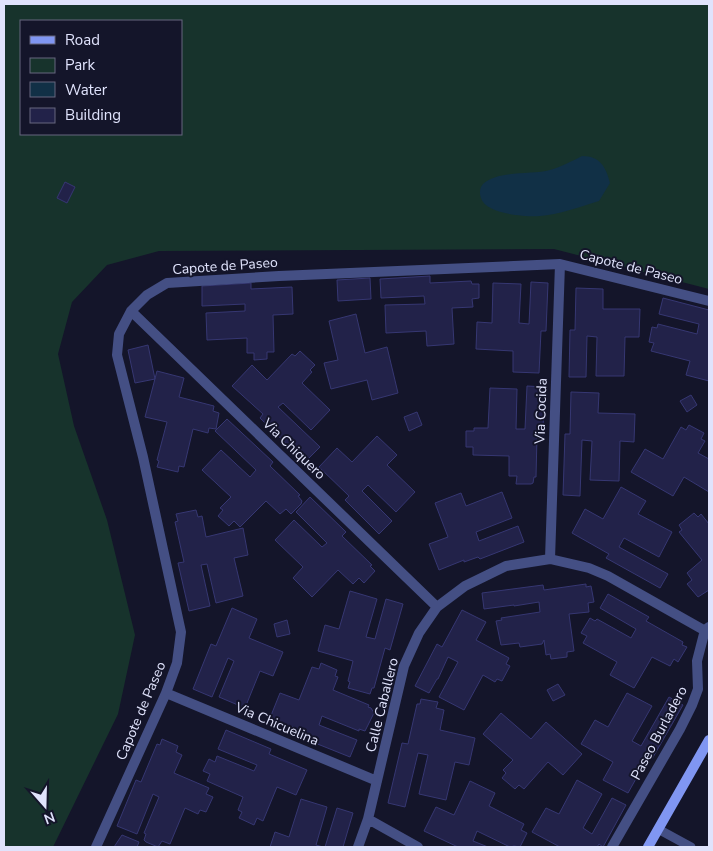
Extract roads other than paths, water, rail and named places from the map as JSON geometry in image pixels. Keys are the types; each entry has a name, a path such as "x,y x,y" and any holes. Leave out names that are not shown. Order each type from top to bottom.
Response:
{"main road":[{"path":"648,847 709,740"}],"street":[{"name":"Capote de Paseo","path":"96,847 166,693 177,663 182,632 143,457 117,355 119,334 131,311 147,295 167,283 279,276 560,264 709,300"},
{"name":"Via Cocida","path":"550,559 560,264"},
{"name":"Via Chiquero","path":"131,311 437,606"},
{"name":"Calle Caballero","path":"358,847 368,819 404,666 418,633 437,606 465,586 506,566 550,559 589,568 608,576 708,630"},
{"name":"Paseo Burladero","path":"612,847 692,705 698,689 697,661 708,630"},
{"name":"Via Chicuelina","path":"166,693 377,781"},
{"path":"368,819 418,847"}],"lane":[{"path":"658,829 691,847"}],"water":[{"path":"582,156 598,160 606,172 610,183 599,201 562,212 534,216 498,211 490,208 481,198 481,187 489,180 506,175 550,170"}]}
